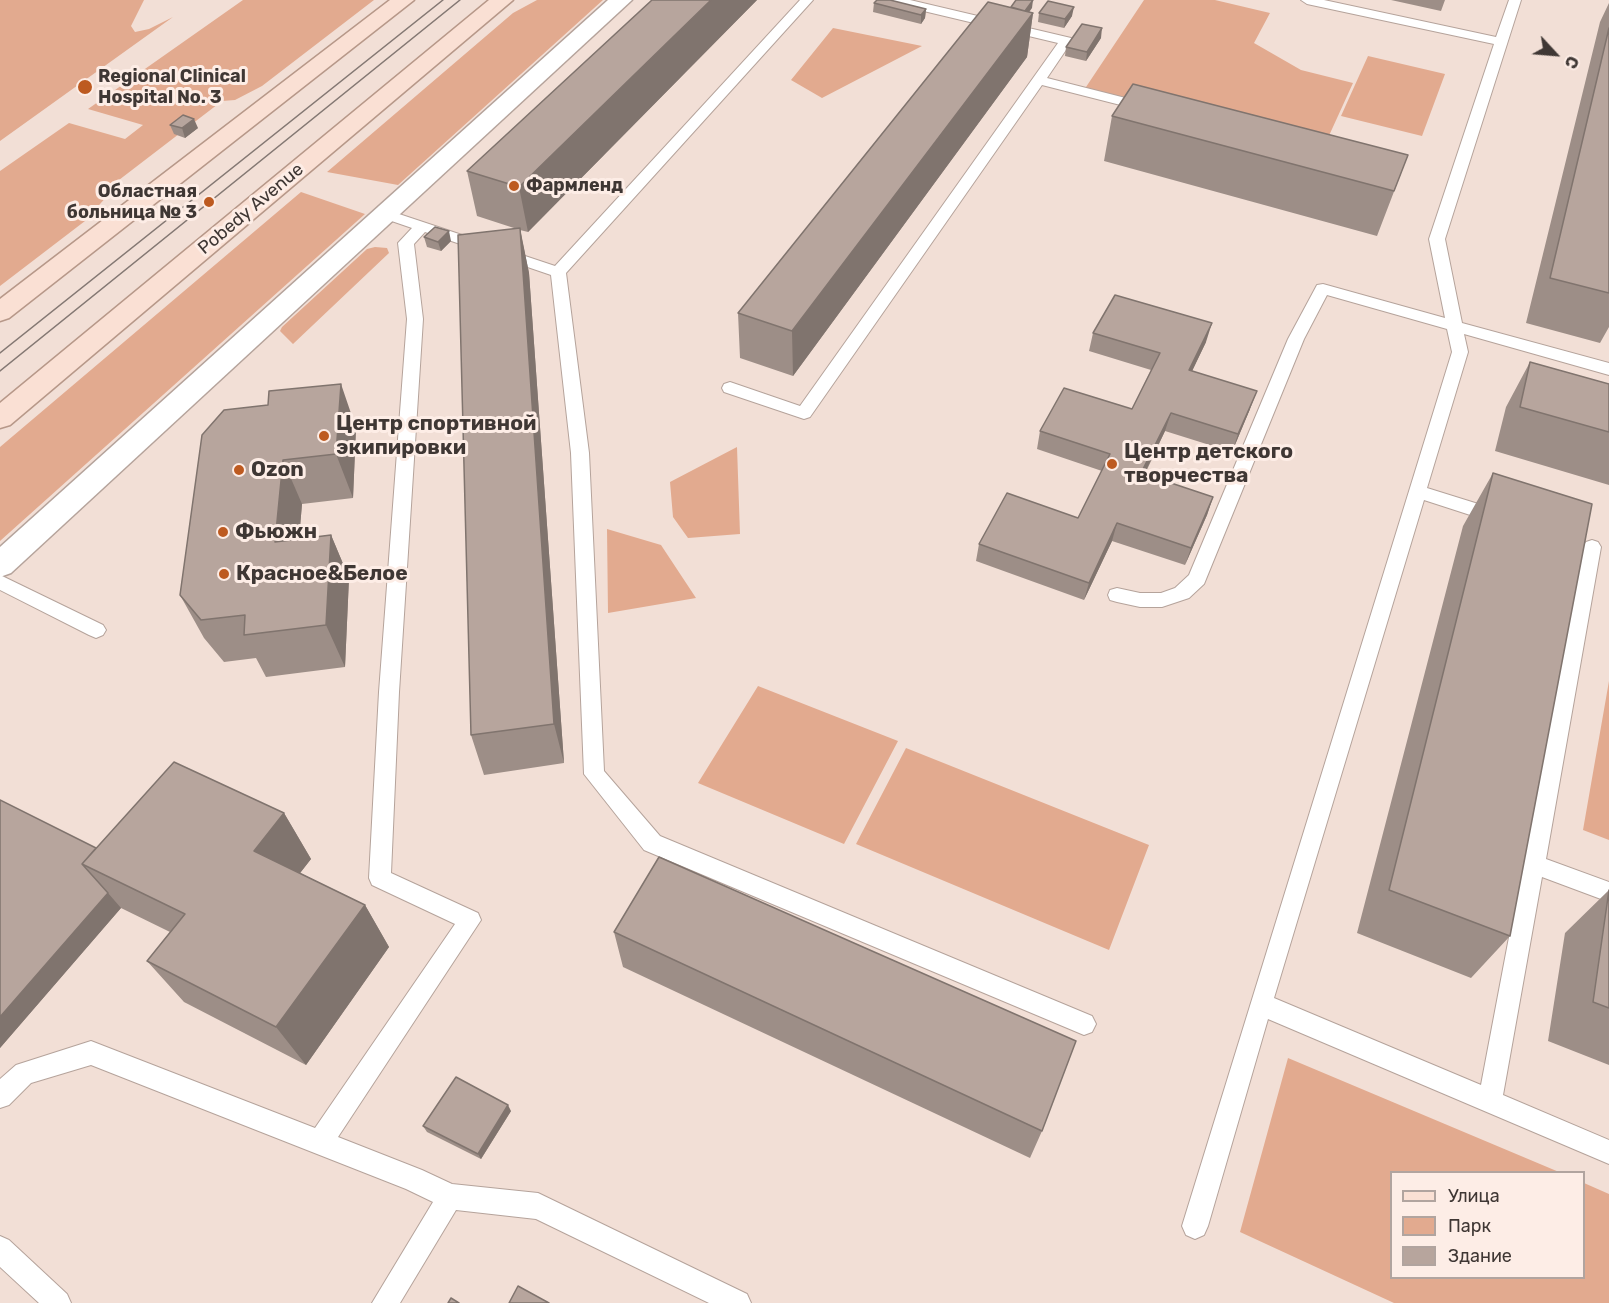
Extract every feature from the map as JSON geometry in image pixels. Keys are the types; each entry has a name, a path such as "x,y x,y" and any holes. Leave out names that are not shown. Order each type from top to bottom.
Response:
{"main road":[{"path":"0,312 403,0"},
{"name":"Pobedy Avenue","path":"0,418 502,0"}],"street":[{"path":"0,565 621,0"}],"lane":[{"path":"807,0 558,272 580,453 594,774 652,843 1084,1024"},
{"path":"730,388 804,414 1066,41 894,0"},
{"path":"1307,0 1501,42"},
{"path":"1195,1226 1460,352 1437,238 1515,0"},
{"path":"1040,80 1161,111"},
{"path":"385,214 558,272"},
{"path":"319,1144 470,920 380,878 390,681 416,319 406,243 422,227"},
{"path":"1117,595 1140,600 1162,600 1182,593 1197,579 1296,339 1323,289 1609,369"},
{"path":"1418,492 1515,522"},
{"path":"1490,1102 1534,864 1600,549 1570,540"},
{"path":"0,582 96,630"},
{"path":"1534,864 1609,892"},
{"path":"1261,1004 1609,1152"},
{"path":"0,1096 24,1073 91,1053 413,1179 450,1197 538,1206 738,1303"},
{"path":"385,1303 450,1197"},
{"path":"0,1249 58,1303"}],"green space":[{"path":"0,0 144,0 131,26 135,32 149,29 173,17 0,141"},
{"path":"243,0 374,0 262,86 235,100 222,101 102,193 108,195 85,221 0,286 0,171 69,123 125,139 143,125 88,109"},
{"path":"537,0 603,0 398,185 327,172 513,13"},
{"path":"1144,0 1215,0 1270,13 1254,43 1301,70 1353,83 1322,151 1084,90"},
{"path":"833,28 922,46 822,98 791,80"},
{"path":"1368,56 1445,74 1422,136 1341,116"},
{"path":"301,192 365,214 0,541 0,447"},
{"path":"387,248 389,253 293,344 280,331 282,327 367,249"},
{"path":"737,447 740,534 688,538 673,517 670,482"},
{"path":"607,529 661,545 696,598 608,613"},
{"path":"1609,681 1609,840 1583,830"},
{"path":"758,686 898,741 844,844 698,783"},
{"path":"906,748 1149,845 1109,950 856,844"},
{"path":"1288,1058 1557,1171 1390,1171 1390,1279 1585,1279 1585,1183 1609,1194 1609,1303 1394,1303 1240,1232"}],"building":[{"path":"652,0 711,0 519,187 467,171"},
{"path":"877,0 890,0 926,9 921,15 874,3"},
{"path":"1016,0 1033,0 1025,11 1011,7"},
{"path":"1048,1 1074,7 1065,19 1039,13"},
{"path":"988,2 1033,13 792,331 738,313"},
{"path":"1082,24 1102,28 1087,52 1066,47"},
{"path":"1609,28 1609,293 1550,278"},
{"path":"1133,84 1408,155 1394,191 1112,116"},
{"path":"183,115 194,119 182,128 170,125"},
{"path":"435,227 449,231 438,242 424,237"},
{"path":"520,228 554,724 471,735 458,235"},
{"path":"1115,295 1212,323 1189,370 1257,391 1238,434 1171,413 1141,473 1213,497 1191,548 1117,523 1089,583 979,544 1007,493 1078,518 1110,454 1040,431 1064,388 1132,409 1160,353 1093,333"},
{"path":"1530,362 1609,384 1609,432 1520,407"},
{"path":"341,384 336,454 283,460 275,542 331,535 326,625 244,635 245,615 201,620 180,595 202,435 224,410 268,405 269,391"},
{"path":"1493,473 1592,504 1510,936 1389,890"},
{"path":"174,762 284,813 254,851 365,905 276,1027 147,961 185,914 82,864"},
{"path":"0,800 96,848 82,864 108,893 0,1017"},
{"path":"659,857 1076,1041 1042,1131 614,932"},
{"path":"1609,890 1609,1008 1593,1002"},
{"path":"456,1077 508,1105 478,1154 423,1126"},
{"path":"518,1286 549,1303 509,1303"},
{"path":"451,1298 459,1303 448,1303"}],"tram line":[{"path":"0,353 443,0"},
{"path":"0,371 460,0"}],"place":[{"name":"Regional Clinical Hospital No. 3","path":"85,87"},
{"name":"Фармленд","path":"514,186"},
{"name":"Областная больница № 3","path":"209,202"},
{"name":"Центр спортивной экипировки","path":"324,436"},
{"name":"Центр детского творчества","path":"1112,464"},
{"name":"Ozon","path":"239,470"},
{"name":"Фьюжн","path":"223,532"},
{"name":"Красное&Белое","path":"224,574"}]}
